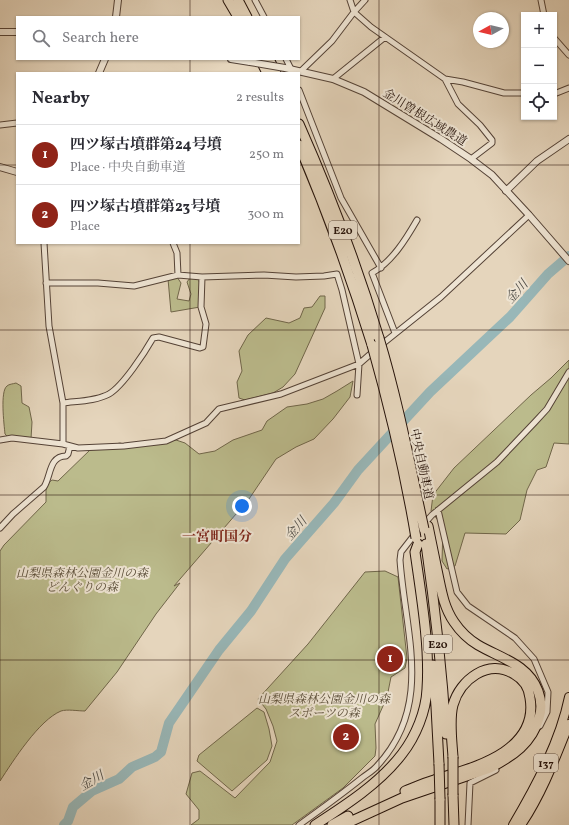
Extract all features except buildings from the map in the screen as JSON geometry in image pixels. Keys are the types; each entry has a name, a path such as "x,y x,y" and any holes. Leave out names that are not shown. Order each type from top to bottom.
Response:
{"highway":[{"path":"228,0 237,16"},
{"path":"238,0 246,16"},
{"path":"260,60 266,72"},
{"path":"270,60 276,72"},
{"name":"中央自動車道","path":"300,126 331,199 363,287 407,484 417,541 432,660 439,764 447,797 440,825"},
{"name":"中央自動車道","path":"300,147 328,216 354,288 391,377 420,510 424,512 450,758 447,797 448,825"},
{"path":"343,825 402,798 490,768 512,756 527,742 538,724 540,714 540,695 532,678 518,665 478,645 466,637 454,622 443,599 426,528"},
{"path":"316,825 362,793 393,765 403,753 419,723 428,690 427,656 415,552 417,541"},
{"path":"332,825 358,811 402,792 433,780 478,766 505,752 526,730 532,716 532,705 529,691 523,681 513,673 492,669 479,672 470,678 459,692 453,706 450,758"},
{"name":"137","path":"513,825 530,797 542,772 568,708 569,697"},
{"name":"137","path":"521,825 550,774 569,724"},
{"path":"447,797 454,825"}],"street":[{"path":"116,16 118,0"},
{"path":"255,0 263,16"},
{"path":"350,0 354,12 385,37 445,79 463,82 504,93 521,93"},
{"path":"301,71 332,41 365,0"},
{"path":"541,0 543,12"},
{"path":"0,32 16,32"},
{"path":"333,80 385,37"},
{"path":"557,41 569,55"},
{"path":"99,72 105,60"},
{"name":"金川曽根広域農道","path":"237,60 301,71 333,80 364,92 441,139 492,175 569,261"},
{"path":"286,60 290,70"},
{"path":"445,79 458,104 480,125 492,140 492,143 471,159"},
{"path":"557,93 569,88"},
{"path":"300,93 341,198 381,268"},
{"path":"0,125 16,123"},
{"path":"506,191 537,161 569,139"},
{"path":"0,167 16,172"},
{"path":"0,440 12,438 63,444 78,448 124,446 166,441 206,423 219,409 280,394 360,364 394,333 441,297 529,215"},
{"path":"394,333 370,274 381,268 406,239 417,220"},
{"path":"44,244 49,326 63,403 63,444"},
{"path":"173,244 177,254 178,275"},
{"path":"46,283 98,283 134,286 178,275 202,277 264,275 296,277 337,274 344,289 360,364 357,395"},
{"path":"63,403 94,399 109,393 128,374 145,352 153,338 159,338 200,348 203,347 206,324 201,307 202,277"},
{"path":"299,825 376,767 392,747 404,726 411,699 412,680 411,652 401,577 401,552 438,510 496,462 535,422 547,409 569,372"},
{"path":"0,528 13,514 44,487 54,460 62,456 66,456 70,446"},
{"path":"438,510 457,592 468,606 515,638 534,659 548,692 547,712 536,736 520,754 501,767 470,783 468,825"}],"green space":[{"path":"177,277 181,283 177,299 189,301 191,294 187,282 190,278 198,278 200,284 200,307 171,312 168,279"},
{"path":"320,296 325,296 325,308 295,374 283,387 273,393 245,400 239,398 237,382 242,371 239,351 248,335 266,318 289,323 300,318 304,308 312,307"},
{"path":"569,360 569,444 554,443 546,467 537,470 527,490 520,520 506,534 465,533 455,566 447,569 442,561 443,527 431,511 433,495 454,468"},
{"name":"山梨県森林公園金川の森 どんぐりの森","path":"353,381 350,397 333,419 314,439 296,447 276,459 249,499 174,586 180,583 156,614 117,672 85,711 63,710 44,723 27,742 0,781 0,551 46,502 46,485 52,480 58,481 91,449 120,443 134,447 176,440 185,443 199,454 215,451 233,440 262,430 267,421 287,407 307,404 323,399"},
{"path":"16,383 21,386 22,403 29,407 32,422 31,439 8,437 5,434 3,408 5,389 10,384"},
{"name":"山梨県森林公園金川の森 スポーツの森","path":"385,571 398,577 407,658 405,668 391,677 387,697 375,724 375,756 343,788 292,825 191,825 199,819 199,810 186,794 192,773 200,771 235,798 270,762 277,741 266,709 258,699 308,644 365,572"},
{"path":"257,708 264,712 272,746 267,760 232,791 197,761 199,755"}],"waterway":[{"name":"金川","path":"64,825 68,821 73,807 92,791 119,779 132,767 155,757 161,752 169,723 219,650 251,611 285,559 334,503 358,470 430,392 510,317 548,274 569,256"}],"place":[{"name":"四ツ塚古墳群第24号墳","path":"390,659"},
{"name":"四ツ塚古墳群第23号墳","path":"346,737"}],"district":[{"name":"一宮町国分","path":"217,536"}]}
